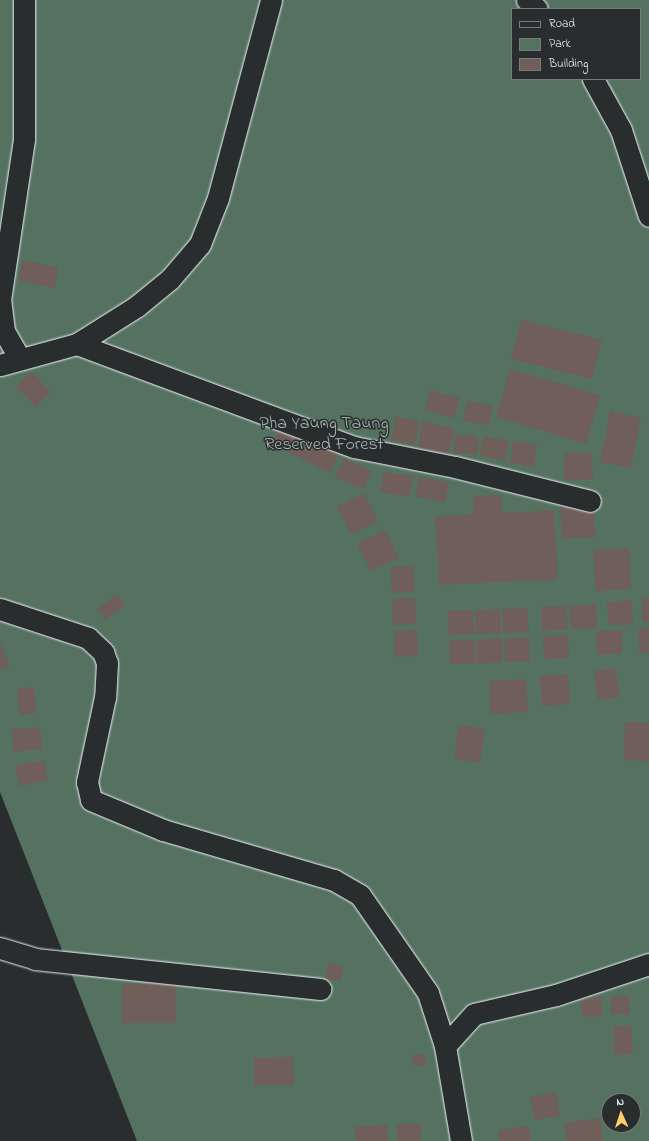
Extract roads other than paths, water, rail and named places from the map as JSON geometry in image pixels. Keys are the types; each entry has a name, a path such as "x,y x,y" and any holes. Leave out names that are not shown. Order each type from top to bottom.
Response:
{"street":[{"path":"20,359 4,331 0,300 24,140 24,0"},
{"path":"0,365 77,344 143,302 170,279 200,244 218,198 271,0"},
{"path":"527,0 536,8"},
{"path":"594,80 621,130 649,216"},
{"path":"77,344 354,447 455,467 590,501"},
{"path":"0,610 88,638 103,652 107,663 105,697 87,782 91,800 163,830 334,880 360,896 428,993 445,1046 461,1141"},
{"path":"0,948 35,958 320,989"},
{"path":"445,1046 474,1014 556,995 649,964"}],"park label":[{"name":"Pha Yaung Taung Reserved Forest","path":"324,435"}]}
